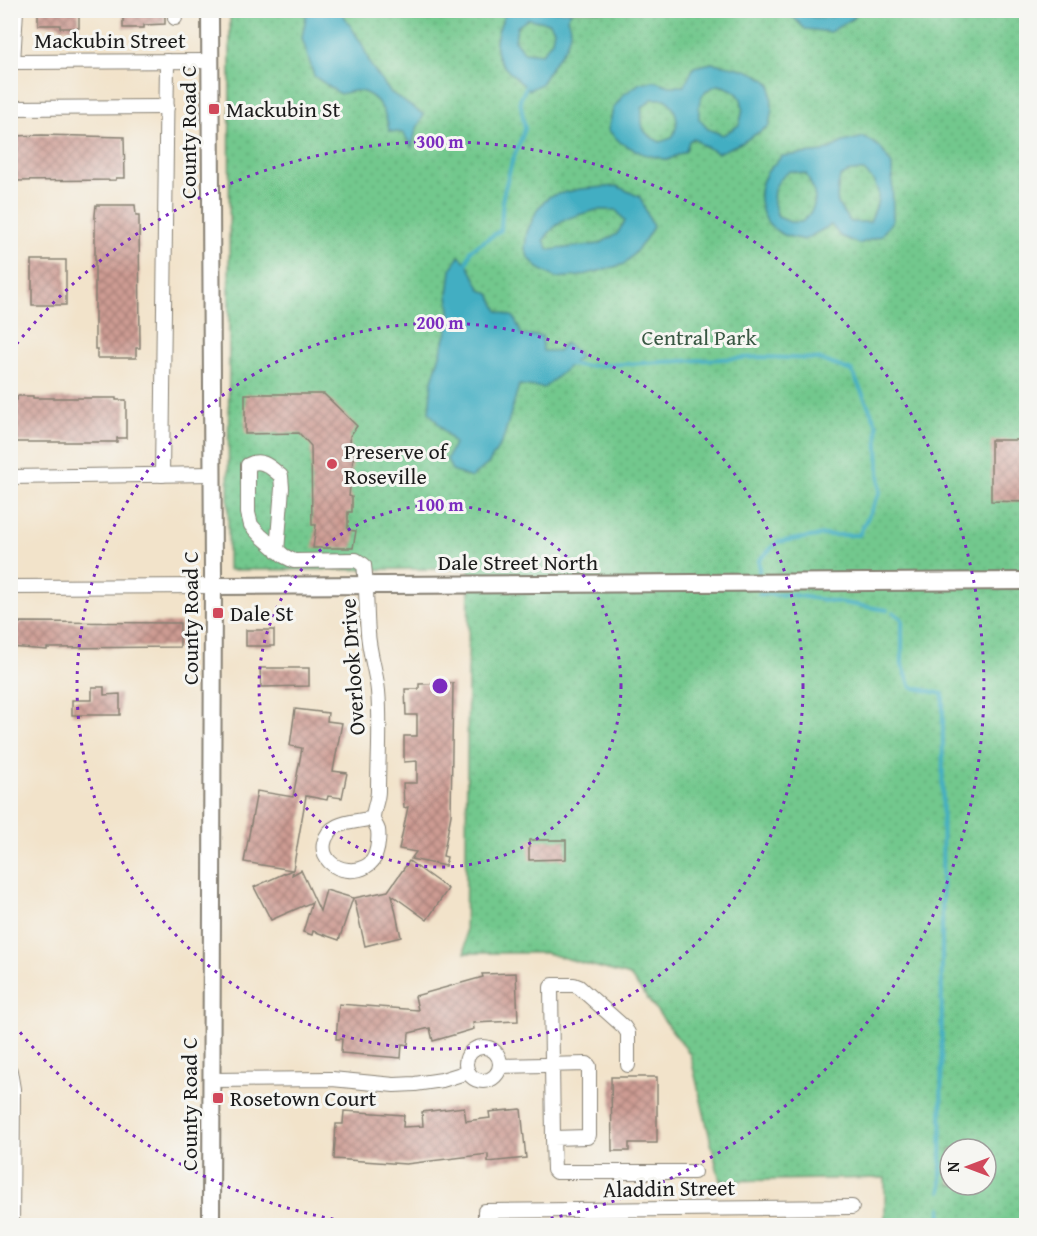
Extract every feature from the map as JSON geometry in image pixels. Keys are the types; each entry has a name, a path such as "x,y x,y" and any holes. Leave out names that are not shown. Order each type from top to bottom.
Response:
{"main road":[{"name":"County Road C","path":"210,10 213,586 211,1226"},
{"name":"Dale Street North","path":"213,586 1026,581"}],"street":[{"path":"12,62 16,10"},
{"name":"Mackubin Street","path":"12,62 210,60"},
{"path":"162,475 168,61"},
{"path":"10,108 167,107"},
{"path":"277,550 282,488 280,476 266,463 254,462 249,465 251,525 277,550 294,561 356,560 364,565 367,585"},
{"path":"10,477 212,474"},
{"name":"Overlook Drive","path":"367,585 368,634 378,702 378,795 373,818 378,832 376,853 372,862 364,868 340,869 331,864 324,844 334,827 345,822 361,822 373,818"},
{"name":"Dale Street North","path":"10,586 213,586"},
{"path":"628,1065 628,1033 624,1027 579,987 574,985 550,987 554,1170 556,1172 694,1172"},
{"path":"478,1048 492,1049 497,1054 500,1066 496,1076 485,1082 473,1078 468,1072 468,1057 478,1048"},
{"path":"500,1066 587,1064 589,1066 590,1135 553,1138"},
{"path":"10,1071 13,1089 12,1226"},
{"path":"212,1080 332,1079 394,1085 442,1080 468,1072"},
{"name":"Aladdin Street","path":"485,1226 485,1211 852,1207"}],"green space":[{"name":"Central Park","path":"230,11 1026,11 1026,1225 885,1225 885,1178 720,1181 690,1054 630,976 546,953 465,953 469,569 228,570"}],"water":[{"path":"507,10 572,11 567,18 571,30 566,46 541,84 529,90 508,71 497,55 497,37","holes":["528,19 550,23 554,30 552,40 542,54 524,52 515,41 517,27"]},
{"path":"307,11 341,11 362,44 371,66 390,92 424,115 416,130 412,147 403,133 389,131 384,112 371,96 357,91 340,94 314,76 302,38"},
{"path":"787,11 807,11 809,16 822,18 833,16 840,11 857,11 854,18 830,32 805,29"},
{"path":"712,63 759,75 771,85 772,109 769,126 743,142 718,153 694,138 689,141 686,151 668,160 643,154 621,143 608,130 613,109 623,95 640,83 655,81 670,86 684,86 694,67","holes":["718,85 733,90 742,104 739,125 723,135 708,129 699,119 699,107 703,94","652,99 666,99 673,108 677,122 672,138 660,142 646,133 642,120 642,108"]},
{"path":"864,137 880,147 892,165 893,220 881,236 859,244 840,236 831,225 804,240 786,236 773,228 764,215 760,199 762,182 769,169 782,156 823,152 843,142","holes":["790,171 806,174 813,188 814,205 802,222 790,222 778,217 774,203 776,186","851,171 864,171 875,183 878,201 870,222 851,222 839,206 837,192 840,177"]},
{"path":"617,186 640,197 653,227 625,264 580,276 556,278 538,268 528,257 525,248 527,232 538,208 550,196 580,189","holes":["597,210 616,210 625,221 617,234 599,244 549,250 544,240 561,222 573,216"]},
{"path":"459,256 467,263 481,290 490,294 498,311 514,317 522,335 542,336 543,351 558,351 565,343 580,357 544,388 519,385 503,440 489,463 471,478 452,471 447,459 454,443 429,412 432,381 451,318 448,295 451,270"}],"building":[{"path":"38,10 79,10 79,28 38,25"},
{"path":"123,10 165,10 165,24 144,25 144,28 123,28"},
{"path":"15,136 124,137 125,178 10,181 10,140 15,140"},
{"path":"96,205 135,205 136,215 139,215 140,348 136,348 136,358 97,358 97,349 95,349"},
{"path":"32,260 66,260 66,305 32,305"},
{"name":"Preserve of Roseville","path":"245,394 324,394 357,426 350,436 351,452 354,452 349,496 352,497 352,512 348,512 348,530 356,531 353,548 313,548 316,525 312,525 311,446 299,433 245,434"},
{"path":"17,396 126,400 126,438 117,438 117,442 10,442 10,400 17,400"},
{"path":"991,440 1026,440 1026,502 991,501"},
{"path":"10,623 180,623 180,647 47,648 47,650 10,647"},
{"path":"246,630 274,630 274,646 246,646"},
{"path":"260,668 309,668 309,686 261,687"},
{"path":"453,683 451,815 443,856 447,857 445,866 411,859 416,852 399,849 408,807 404,808 403,783 417,783 417,761 404,762 404,736 417,736 417,715 406,715 405,689 419,689 419,684"},
{"path":"92,687 104,687 104,695 120,694 120,715 72,715 72,700 92,700"},
{"path":"295,709 328,713 327,721 342,723 333,771 347,773 342,798 328,796 327,800 306,796 292,875 301,870 320,911 326,890 353,898 339,940 313,931 312,935 303,932 312,902 271,920 254,887 292,870 244,862 257,791 293,797 302,748 290,746"},
{"path":"529,840 566,840 566,859 529,860"},
{"path":"409,861 448,889 427,920 392,895 401,937 365,946 354,898 388,891"},
{"path":"516,973 518,1021 473,1023 474,1029 433,1041 430,1028 409,1033 408,1045 402,1044 401,1058 341,1053 342,1039 336,1039 339,1004 418,1010 415,996 483,977 482,974"},
{"path":"611,1077 657,1077 657,1143 629,1143 629,1151 612,1151"},
{"path":"464,1107 466,1121 490,1118 489,1112 521,1109 526,1158 488,1162 488,1154 406,1164 334,1159 336,1124 343,1124 344,1111 404,1115 403,1127 423,1126 422,1112"}],"waterway":[{"path":"467,263 471,250 501,230 503,196 512,162 525,129 520,100 526,87"},
{"path":"568,364 584,366 762,357 818,359 852,371 877,425 880,492 859,535 823,535 778,542 759,560 759,572"},
{"path":"759,594 793,595 887,610"},
{"path":"893,612 902,619 902,664 911,687 943,694 941,1137"},
{"path":"941,1208 941,1226"}],"place":[{"name":"Mackubin St","path":"214,109"},
{"name":"Preserve of Roseville","path":"332,464"},
{"name":"Dale St","path":"218,613"},
{"name":"Rosetown Court","path":"218,1098"}]}
